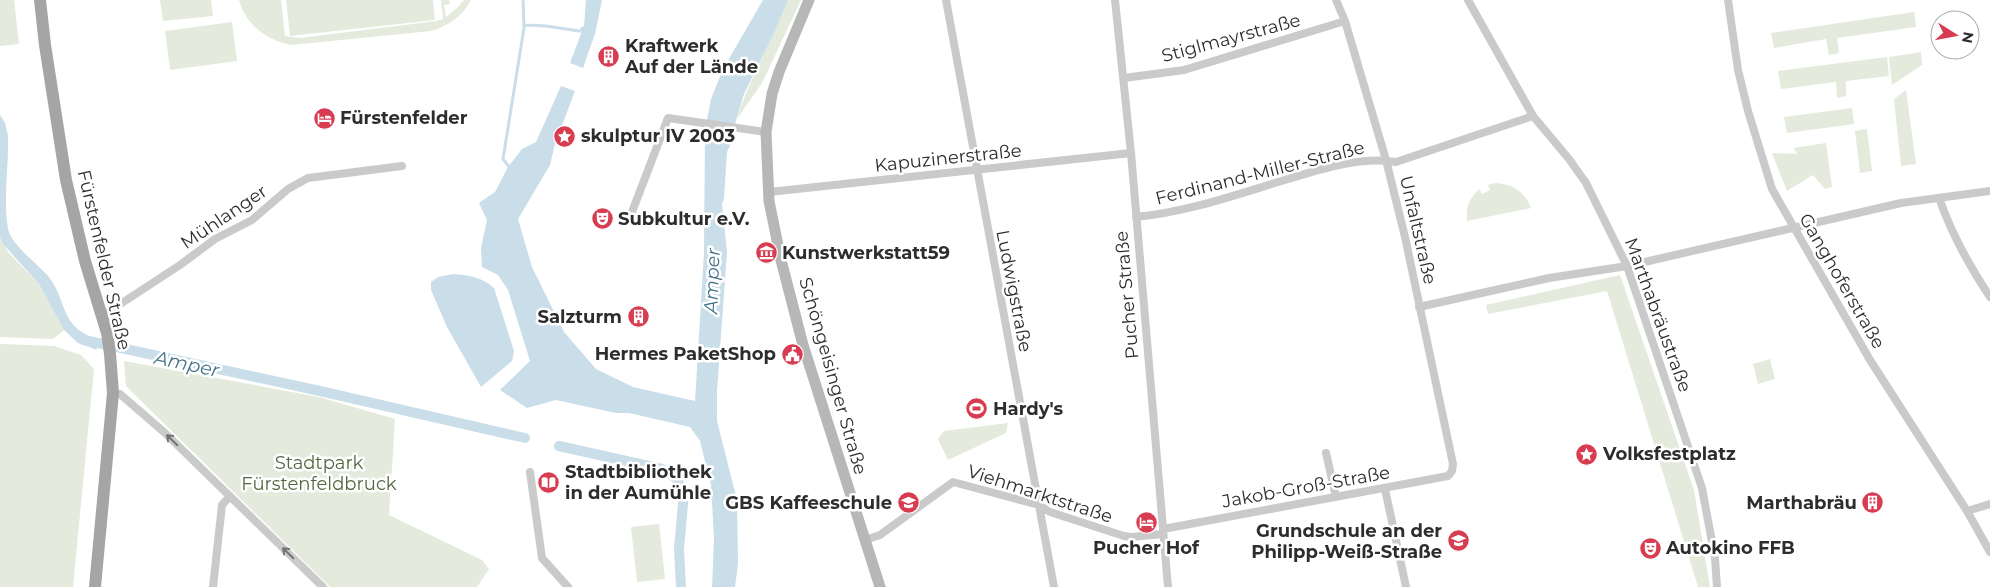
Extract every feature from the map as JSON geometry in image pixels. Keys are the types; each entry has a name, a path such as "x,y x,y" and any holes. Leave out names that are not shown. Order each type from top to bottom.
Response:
{"main road":[{"name":"Fürstenfelder Straße","path":"40,0 66,180 85,261 107,334 110,354 113,393 95,587"}],"street":[{"name":"Schöngeisinger Straße","path":"809,0 772,94 766,132 769,192 774,227 800,333 880,587"},
{"name":"Ludwigstraße","path":"946,0 1054,587"},
{"name":"Pucher Straße","path":"1115,0 1131,153 1168,587"},
{"name":"Unfaltstraße","path":"1336,0 1345,21 1386,160 1407,243 1453,464 1452,471"},
{"name":"Marthabräustraße","path":"1468,0 1533,116 1569,159 1586,183 1627,266 1702,488 1715,558 1717,587"},
{"name":"Ganghoferstraße","path":"1728,0 1738,70 1748,112 1772,189 1870,360 1967,511 1990,552"},
{"name":"Stiglmayrstraße","path":"1124,78 1178,72 1345,21"},
{"name":"Ferdinand-Miller-Straße","path":"1136,217 1178,212 1336,166 1376,159 1396,162 1533,116"},
{"path":"632,212 668,118 672,117 681,120 766,132"},
{"name":"Kapuzinerstraße","path":"769,192 1131,153"},
{"name":"Mühlanger","path":"102,316 180,265 215,239 261,214 288,189 308,178 402,166"},
{"path":"1419,307 1549,278 1627,266 1901,203 1990,191"},
{"path":"1939,198 1951,232 1990,297"},
{"path":"113,393 120,394 165,434 323,587"},
{"path":"1326,453 1336,497"},
{"name":"Jakob-Groß-Straße","path":"1163,532 1448,476 1452,471"},
{"path":"530,472 542,558 568,587"},
{"name":"Viehmarktstraße","path":"865,540 880,536 953,482 1039,505 1050,512 1124,536 1131,537 1163,532"},
{"path":"1385,489 1406,587"},
{"path":"213,587 222,505 230,496"},
{"path":"1967,511 1990,504"}],"green space":[{"path":"0,0 14,0 19,44 0,46"},
{"path":"160,0 211,0 213,16 163,21"},
{"path":"239,0 281,0 285,36 300,38 437,21 443,19 441,0 449,0 450,4 444,5 446,17 464,0 471,0 464,11 454,20 431,31 291,45 274,40 258,30 246,17"},
{"path":"286,0 433,0 435,20 290,36"},
{"path":"788,0 801,0 762,83 736,120 748,89"},
{"path":"1914,12 1916,27 1837,38 1839,53 1829,55 1826,39 1774,48 1771,33"},
{"path":"232,22 237,61 170,70 165,31"},
{"path":"1921,52 1922,65 1892,85 1889,57"},
{"path":"1887,57 1889,76 1846,81 1846,96 1837,98 1836,82 1781,89 1778,71"},
{"path":"1906,90 1916,164 1901,166 1894,99"},
{"path":"1852,108 1854,124 1787,133 1784,117"},
{"path":"1867,129 1872,171 1860,173 1855,131"},
{"path":"1826,143 1832,187 1825,189 1813,175 1787,191 1772,153 1797,154 1794,148"},
{"path":"1495,183 1507,185 1517,190 1525,197 1531,208 1467,221 1468,207 1473,196 1479,189 1482,194 1490,190 1488,185"},
{"path":"0,237 8,252 39,284 64,330 53,339 0,337"},
{"path":"1620,275 1694,490 1710,587 1698,587 1607,291 1488,314 1486,305"},
{"path":"0,344 54,346 81,355 94,369 73,587 0,587"},
{"path":"1770,359 1775,379 1758,384 1753,364"},
{"name":"Stadtpark Fürstenfeldbruck","path":"124,361 319,397 395,419 389,515 482,560 489,569 477,587 330,587 126,386"},
{"path":"1008,423 1006,433 948,460 938,439 944,431"},
{"path":"659,524 665,579 637,582 631,527"}],"water":[{"path":"586,0 602,0 595,34 583,68 570,63 581,34 580,28 584,26"},
{"path":"763,0 788,0 744,94 736,120 733,139 727,152 724,199 722,204 727,252 717,391 717,421 737,500 738,564 735,587 712,587 714,538 711,485 700,441 690,427 629,413 616,413 556,400 527,408 500,390 530,361 508,290 498,275 482,267 481,248 487,220 479,203 495,192 508,167 522,149 536,142 561,86 575,91 555,144 550,165 518,219 532,267 564,332 596,369 633,387 695,401 704,253 705,130 711,99 723,69"},
{"path":"0,115 5,123 8,136 6,207 10,234 19,247 49,277 70,320 75,327 95,339 97,350 78,343 64,330 39,284 3,244 0,237"},
{"path":"453,274 475,277 485,281 494,288 514,351 512,361 481,387 447,327 431,290 431,282 438,277"}],"waterway":[{"name":"Amper","path":"510,168 503,159 524,28 523,0"},
{"path":"524,25 579,31"},
{"name":"Amper","path":"84,340 525,438"},
{"name":"Amper","path":"559,446 662,469 676,478 684,493 679,549 681,587"}],"place":[{"name":"Kraftwerk Auf der Lände","path":"609,56"},
{"name":"Fürstenfelder","path":"324,118"},
{"name":"skulptur IV 2003","path":"565,136"},
{"name":"Subkultur e.V.","path":"602,219"},
{"name":"Kunstwerkstatt59","path":"766,253"},
{"name":"Salzturm","path":"638,317"},
{"name":"Hermes PaketShop","path":"792,354"},
{"name":"Hardy's","path":"977,409"},
{"name":"Volksfestplatz","path":"1587,454"},
{"name":"Stadtbibliothek in der Aumühle","path":"549,482"},
{"name":"GBS Kaffeeschule","path":"908,503"},
{"name":"Marthabräu","path":"1873,503"},
{"name":"Pucher Hof","path":"1146,523"},
{"name":"Grundschule an der Philipp-Weiß-Straße","path":"1458,541"},
{"name":"Autokino FFB","path":"1650,548"}]}
